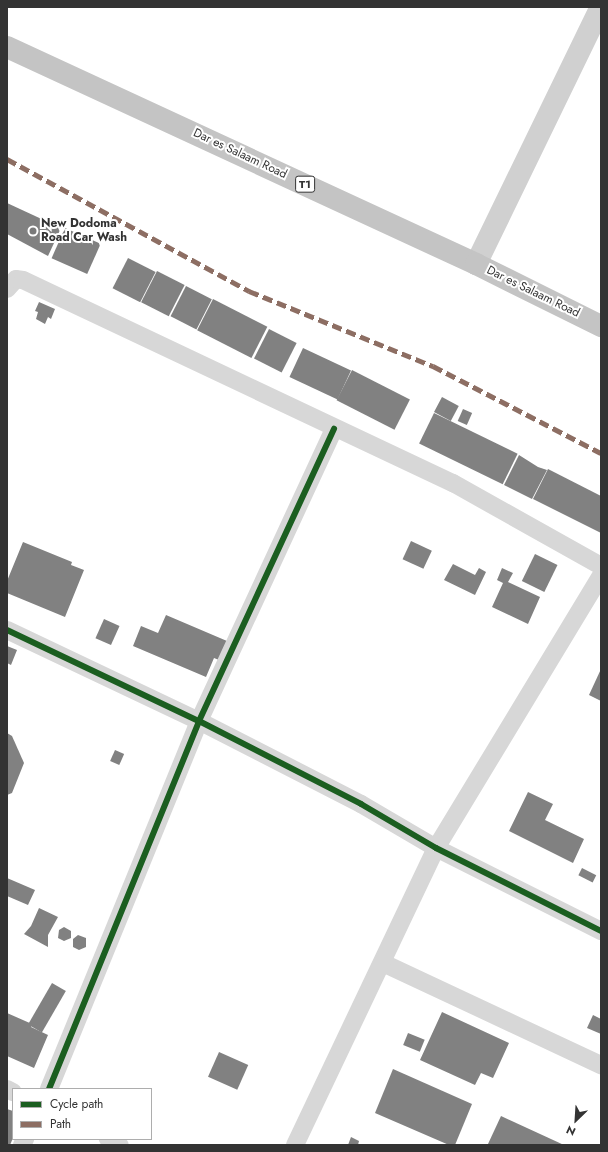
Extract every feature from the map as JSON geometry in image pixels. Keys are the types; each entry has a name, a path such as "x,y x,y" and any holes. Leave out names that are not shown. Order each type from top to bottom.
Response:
{"highway":[{"name":"Dar es Salaam Road","path":"7,47 476,264 601,326"}],"street":[{"path":"476,264 600,7"},
{"path":"7,289 16,279 23,280 334,429 452,483 601,566"},
{"path":"49,1088 199,721 334,429"},
{"path":"295,1145 383,964 436,848 601,576"},
{"path":"7,630 199,721 361,804 436,848 601,931"},
{"path":"383,964 601,1065"},
{"path":"110,1140 120,1145"}],"building":[{"name":"New Dodoma Road Car Wash","path":"7,203 61,228 48,256 7,234"},
{"path":"65,228 101,244 87,274 52,258"},
{"path":"128,258 156,272 140,302 113,288"},
{"path":"157,271 185,285 169,316 141,302"},
{"path":"186,286 212,299 196,329 171,316"},
{"path":"213,299 267,327 251,358 197,330"},
{"path":"39,302 55,309 51,319 48,317 45,324 36,319 38,312 35,311"},
{"path":"269,329 297,343 282,372 254,358"},
{"path":"303,348 351,370 338,399 289,377"},
{"path":"352,370 410,400 394,430 337,400"},
{"path":"442,397 459,406 451,421 434,412"},
{"path":"463,409 472,413 467,425 458,421"},
{"path":"434,413 518,454 503,484 419,444"},
{"path":"519,455 538,467 547,470 532,499 504,485"},
{"path":"548,469 601,496 601,533 533,499"},
{"path":"411,541 432,551 423,569 403,559"},
{"path":"23,542 72,562 71,565 84,570 65,617 7,593 7,581"},
{"path":"535,554 557,565 544,592 522,581"},
{"path":"453,564 475,575 479,568 486,572 475,595 444,580"},
{"path":"502,568 513,573 508,582 540,597 528,624 492,607 503,583 497,580"},
{"path":"166,615 227,641 219,660 214,658 206,677 133,646 141,626 158,633"},
{"path":"104,619 120,626 111,645 95,638"},
{"path":"7,646 17,650 11,665 7,663"},
{"path":"601,669 601,701 589,695"},
{"path":"7,733 12,736 24,763 12,793 7,795"},
{"path":"115,750 124,754 119,765 110,761"},
{"path":"528,792 553,804 545,820 584,839 573,863 509,831"},
{"path":"582,868 596,875 593,882 578,875"},
{"path":"7,878 35,890 28,905 7,896"},
{"path":"39,908 58,917 48,935 48,947 24,934 31,926"},
{"path":"64,927 71,931 71,938 64,941 58,938 59,930"},
{"path":"78,935 86,938 86,947 79,950 73,947 73,939"},
{"path":"52,983 66,991 42,1033 28,1025"},
{"path":"442,1012 509,1043 493,1078 481,1073 475,1085 420,1060"},
{"path":"7,1013 32,1024 31,1027 48,1035 34,1068 7,1056"},
{"path":"593,1015 601,1019 601,1034 587,1028"},
{"path":"408,1033 425,1040 420,1052 403,1045"},
{"path":"219,1052 248,1065 237,1090 208,1077"},
{"path":"393,1069 472,1104 455,1145 449,1145 375,1113"},
{"path":"7,1109 12,1111 12,1140 10,1145 7,1145"},
{"path":"501,1116 564,1145 488,1144"},
{"path":"351,1137 359,1141 358,1145 348,1145"}],"marked path":[{"path":"7,159 249,291 433,366 601,453"}],"cycle path":[{"path":"49,1088 199,721 334,429"},
{"path":"7,630 199,721 361,804 436,848 601,931"}],"place":[{"name":"New Dodoma Road Car Wash","path":"33,231"}]}
